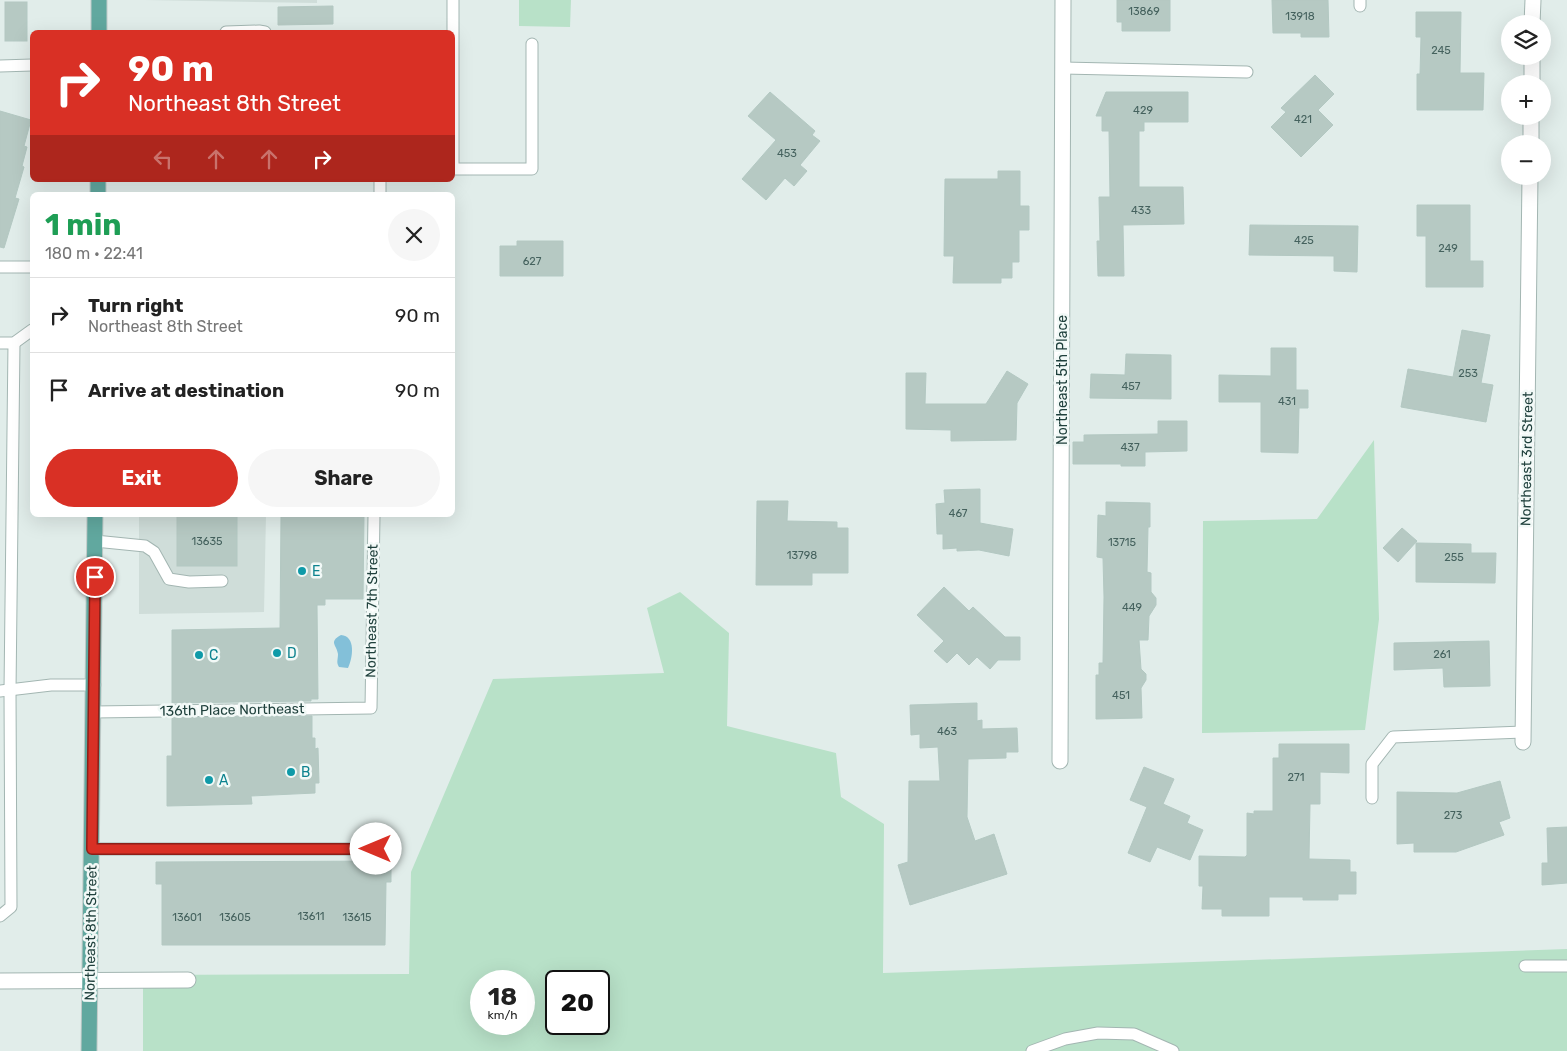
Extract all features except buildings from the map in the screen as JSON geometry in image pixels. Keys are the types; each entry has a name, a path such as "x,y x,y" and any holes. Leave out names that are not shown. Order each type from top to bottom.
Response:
{"main road":[{"path":"100,0 100,30"},
{"name":"Northeast 8th Street","path":"89,1051 95,517"}],"street":[{"name":"Northeast 5th Place","path":"1060,761 1063,0"},
{"path":"1532,15 1533,0"},
{"name":"Northeast 3rd Street","path":"1523,737 1530,185"},
{"path":"0,981 188,980"}],"lane":[{"path":"452,0 452,30"},
{"path":"455,169 532,169 532,44"},
{"path":"0,66 30,65"},
{"path":"1063,68 1247,72"},
{"path":"0,267 30,267"},
{"path":"0,343 14,343 30,331"},
{"path":"0,916 11,907 5,691 14,343"},
{"name":"Northeast 7th Street","path":"371,708 374,517"},
{"path":"95,541 145,546 154,552 169,579 189,582 222,581"},
{"path":"5,691 51,685 94,685"},
{"name":"136th Place Northeast","path":"94,712 371,708"},
{"path":"1372,798 1372,764 1393,738 1523,737"},
{"path":"92,849 376,849"},
{"path":"1525,966 1567,966"},
{"path":"1032,1051 1065,1039 1098,1032 1134,1034 1173,1051"}],"shaded area":[{"path":"145,0 317,0 317,3"},
{"path":"139,517 266,517 264,612 139,614"}],"green space":[{"path":"519,0 571,0 570,27 519,26"},
{"path":"1374,440 1379,619 1365,730 1202,733 1203,521 1317,519"},
{"path":"680,592 729,633 727,726 836,753 841,797 884,824 883,973 1567,949 1567,1051 143,1051 143,975 409,974 411,872 493,679 664,673 647,608"}],"water":[{"path":"341,635 346,636 351,643 352,653 348,668 339,667 338,664 338,654 334,642"}],"place":[{"name":"E","path":"302,571"},
{"name":"D","path":"277,653"},
{"name":"C","path":"199,655"},
{"name":"B","path":"291,772"},
{"name":"A","path":"209,780"}],"route":[{"path":"95,577 92,849 376,849"}]}
